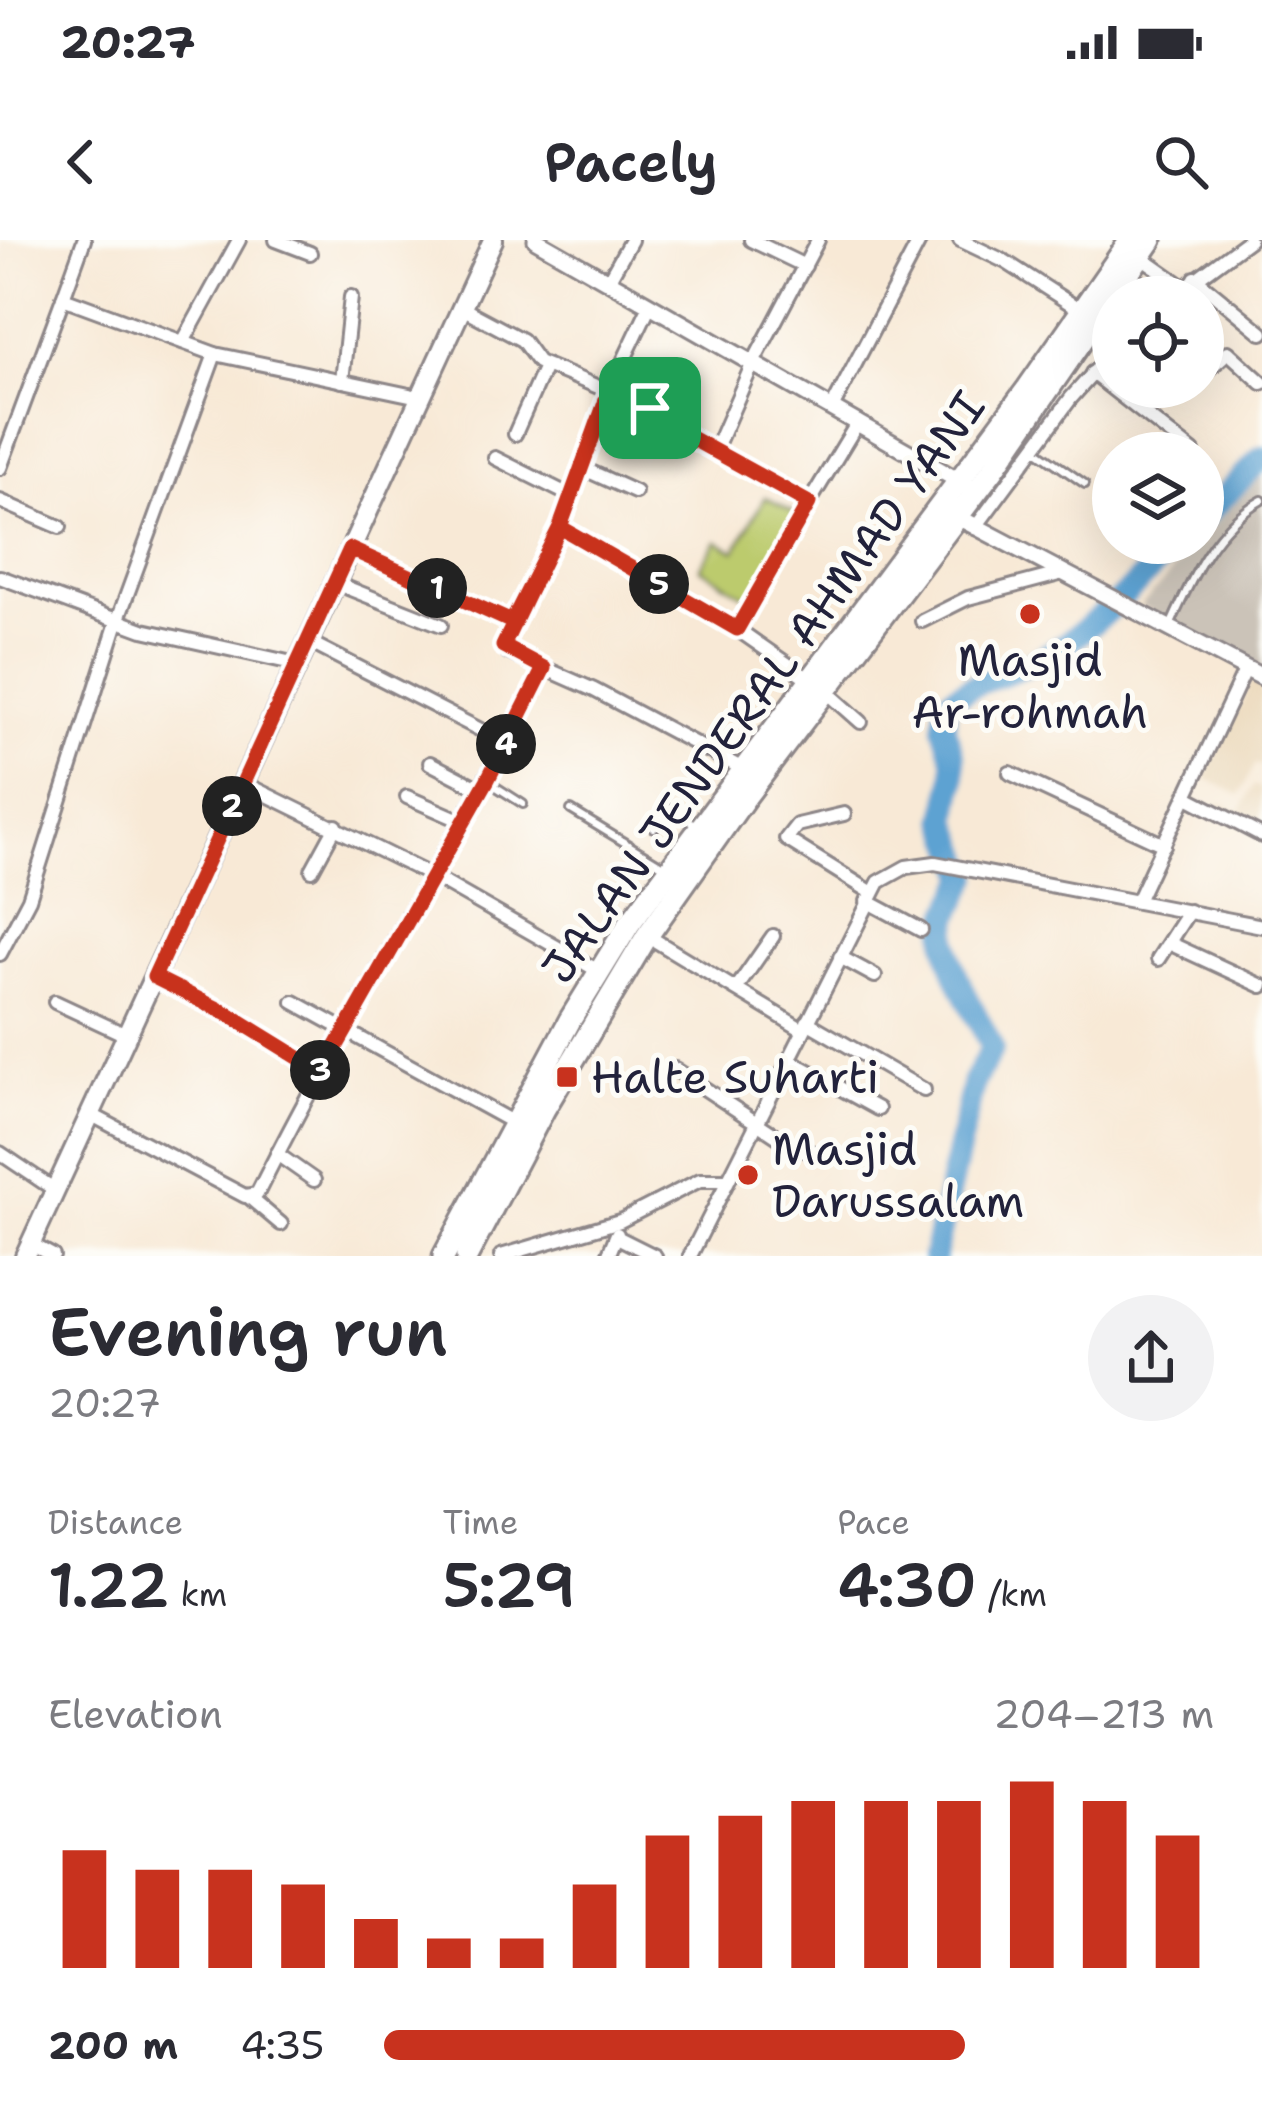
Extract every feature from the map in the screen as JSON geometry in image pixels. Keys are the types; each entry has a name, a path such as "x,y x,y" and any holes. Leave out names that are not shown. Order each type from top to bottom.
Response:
{"highway":[{"name":"JALAN JENDERAL AHMAD YANI","path":"469,1253 535,1126 619,983 668,869 743,769 957,517 967,486 1082,311 1141,245"},
{"name":"JALAN JENDERAL AHMAD YANI","path":"967,486 1141,245"},
{"name":"JALAN JENDERAL AHMAD YANI","path":"444,1256 599,971 638,930 818,686"}],"main road":[{"path":"28,1250 493,240"}],"street":[{"path":"183,342 239,240"},
{"path":"276,240 310,253"},
{"path":"536,240 967,486"},
{"path":"608,281 631,240"},
{"path":"751,240 806,266"},
{"path":"715,450 753,363 818,240"},
{"path":"832,408 920,240"},
{"path":"960,240 1006,262 1082,311"},
{"path":"1200,276 1249,240"},
{"path":"0,468 82,241"},
{"path":"1141,245 1181,276"},
{"path":"343,381 351,297"},
{"path":"63,298 215,354 419,397"},
{"path":"650,304 610,389 560,527 512,622 504,649 595,689 743,769"},
{"path":"1224,307 1262,333"},
{"path":"462,308 522,340 545,366 650,408 664,423 809,503"},
{"path":"1224,356 1228,352 1262,383"},
{"path":"0,954 29,899 117,622 215,354"},
{"path":"515,434 545,366"},
{"path":"1092,373 1034,448 957,517 1262,677"},
{"path":"1137,408 1167,432"},
{"path":"737,629 858,422"},
{"path":"496,458 572,496"},
{"path":"582,468 635,492"},
{"path":"0,502 60,526"},
{"path":"560,527 737,629 861,722"},
{"path":"350,549 512,622"},
{"path":"922,621 968,598 1063,573"},
{"path":"0,578 117,622 296,664"},
{"path":"335,584 441,625"},
{"path":"309,642 506,743"},
{"path":"249,1197 257,1194 434,877 544,668"},
{"path":"1137,901 1246,668"},
{"path":"430,763 484,785"},
{"path":"1010,773 1164,844"},
{"path":"242,783 434,877 619,983"},
{"path":"1187,796 1262,836"},
{"path":"407,797 464,822"},
{"path":"844,814 797,825 786,839 921,931"},
{"path":"312,870 336,826"},
{"path":"690,1256 869,896 879,882 906,866 935,862 1262,926"},
{"path":"1158,959 1189,911"},
{"path":"638,930 736,989 924,1090"},
{"path":"736,989 773,936"},
{"path":"1168,943 1262,986"},
{"path":"840,958 875,976"},
{"path":"154,977 228,1014 322,1072"},
{"path":"55,1001 128,1036"},
{"path":"294,1002 514,1124"},
{"path":"789,1060 878,1109"},
{"path":"675,1069 756,1125 804,1152 825,1157"},
{"path":"90,1114 249,1197 281,1224"},
{"path":"0,1153 55,1190"},
{"path":"277,1154 314,1180"},
{"path":"469,1253 500,1256 620,1221 700,1180 728,1180"},
{"path":"608,1256 620,1221"},
{"path":"616,1237 655,1256"},
{"path":"28,1250 53,1256"}],"lane":[{"path":"1034,448 1085,484"},
{"path":"1170,627 1214,542 1230,523 1262,500"},
{"path":"484,785 523,804"},
{"path":"654,828 670,808 700,827"},
{"path":"571,810 668,869"}],"shaded area":[{"path":"1262,472 1262,671 1141,606 1179,564 1224,564 1224,514"},
{"path":"1253,679 1262,683 1262,766 1255,764 1240,795 1205,778"},
{"path":"1254,785 1262,789 1260,829 1217,807 1220,802 1240,812"}],"green space":[{"path":"765,497 800,516 751,599 700,568 717,541 735,551"}],"waterway":[{"path":"1224,496 1262,458"},
{"path":"934,1256 974,1081 992,1049 949,953 948,921 969,876 947,818 954,758 944,728 946,703 968,688 1040,659 1077,635 1156,564"}],"place":[{"name":"Masjid Ar-rohmah","path":"1030,614"},
{"name":"Halte Suharti","path":"567,1077"},
{"name":"Masjid Darussalam","path":"748,1175"}],"route":[{"path":"650,408 610,389 560,527 512,622 350,549 154,977 228,1014 322,1072 487,781 544,668 503,646 560,527 737,629 809,503 664,423 650,408"}]}
